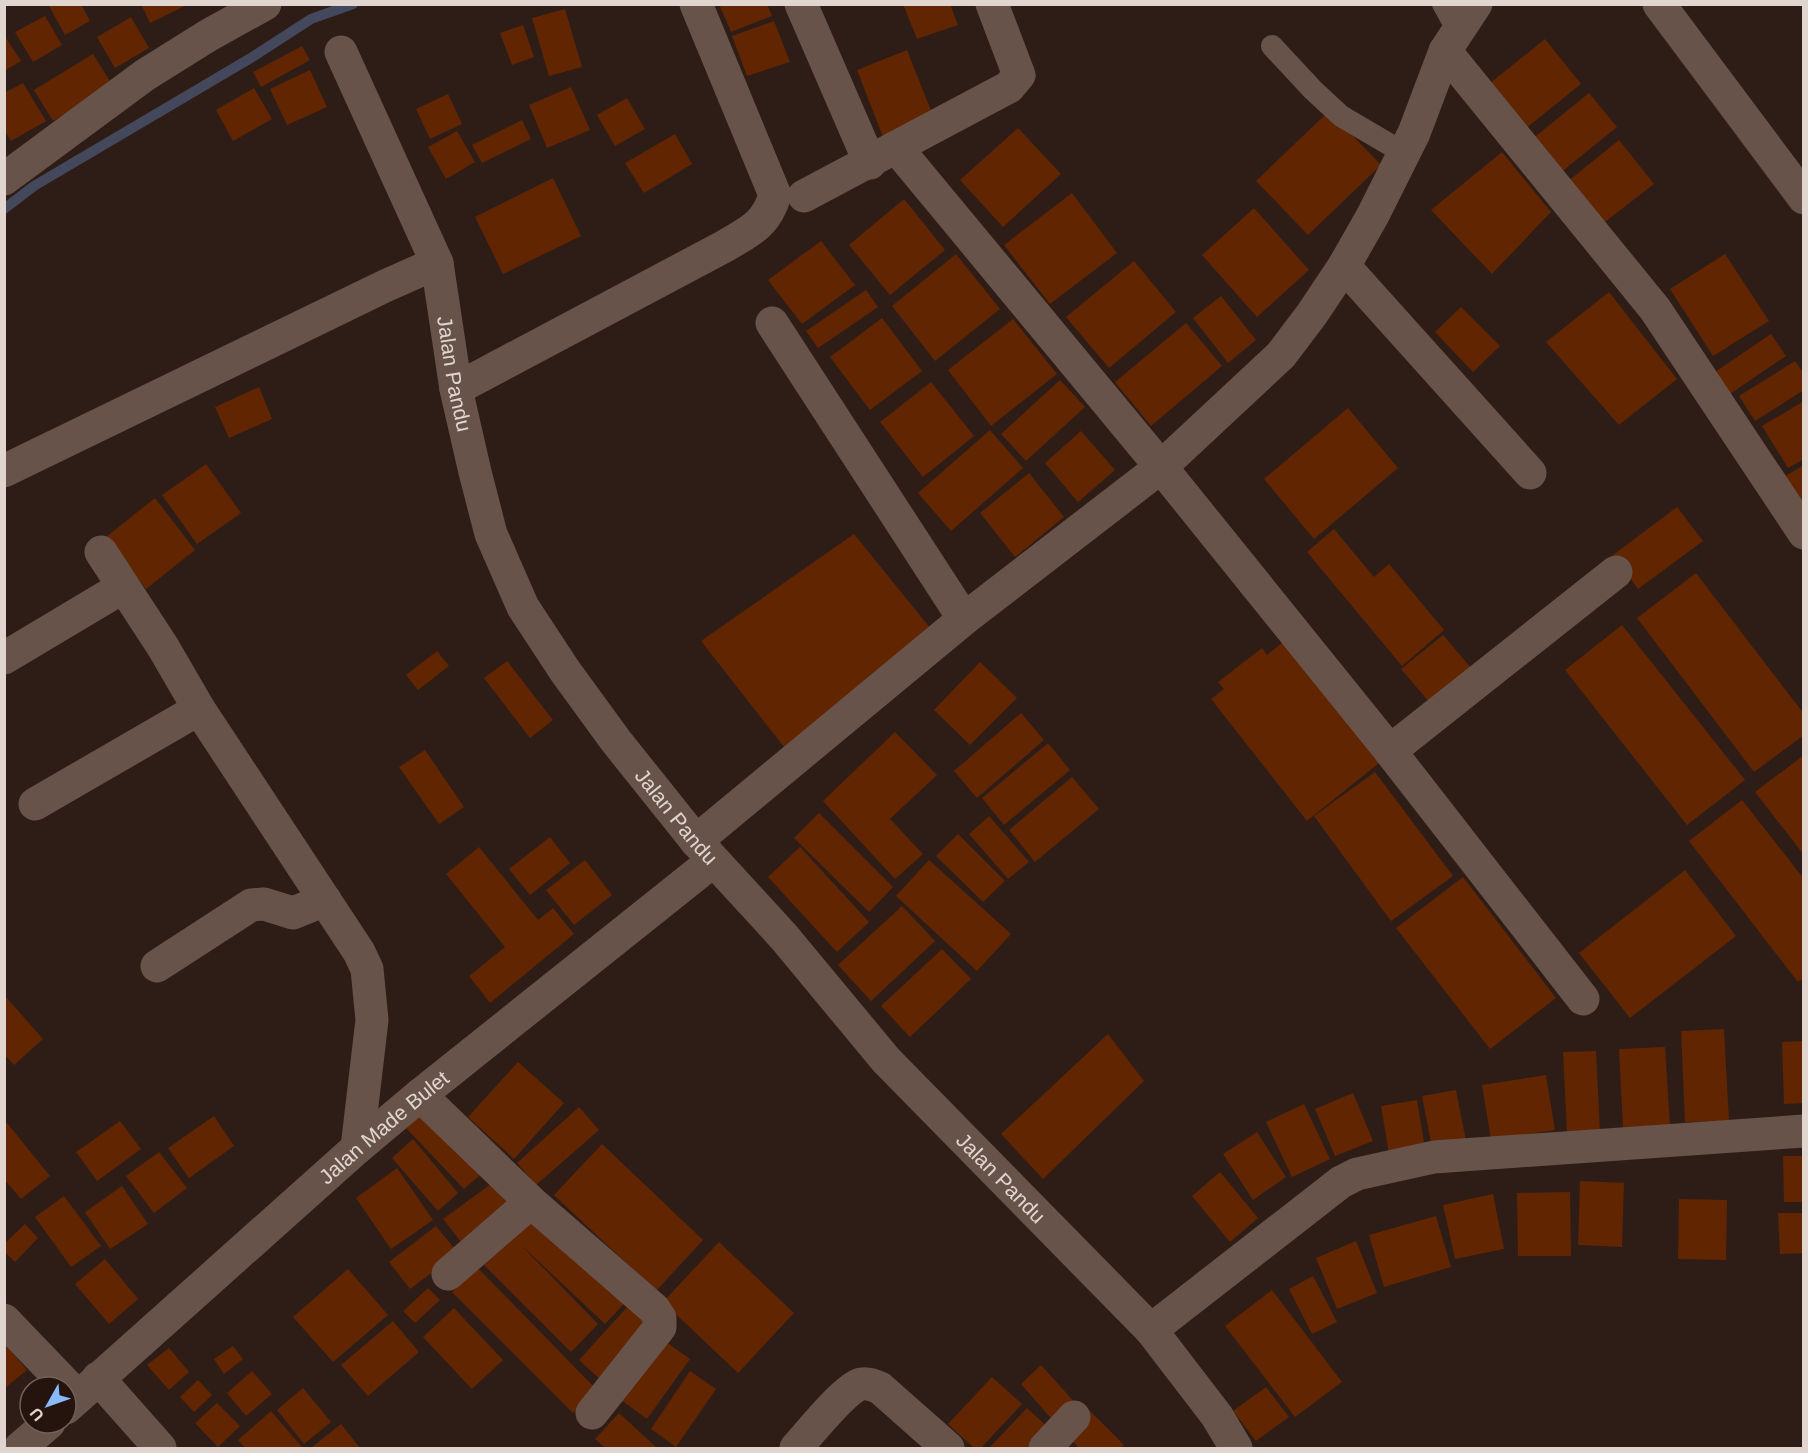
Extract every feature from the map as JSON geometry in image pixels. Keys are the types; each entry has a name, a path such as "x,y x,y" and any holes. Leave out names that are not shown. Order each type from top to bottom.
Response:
{"street":[{"path":"4,179 145,75 209,35 265,4"},
{"path":"456,389 725,246 755,227 770,212 775,195 696,4"},
{"path":"801,4 883,155 1161,466 1390,751 1583,999"},
{"path":"804,196 1009,87 1019,75 992,4"},
{"name":"Jalan Made Bulet","path":"81,1394 357,1148 704,851 964,619 1161,466 1281,354 1312,314 1344,266 1373,215 1414,133 1448,29 1476,4"},
{"path":"1659,4 1803,198"},
{"path":"1448,29 1655,309 1803,533"},
{"name":"Jalan Pandu","path":"340,52 437,263 456,389 491,534 523,607 565,671 616,741 704,851 784,937 886,1060 1151,1330 1217,1416 1236,1449"},
{"path":"4,471 437,263"},
{"path":"1344,266 1530,473"},
{"path":"772,323 964,619"},
{"path":"101,552 163,647 199,709 359,952 367,969 372,1020 357,1148"},
{"path":"1390,751 1616,572"},
{"path":"4,658 123,587"},
{"path":"35,804 199,709"},
{"path":"157,966 251,905 264,904 293,913 325,900"},
{"path":"420,1095 531,1202 654,1309 660,1318 660,1327 592,1413"},
{"path":"1151,1330 1341,1182 1357,1174 1434,1156 1803,1131"},
{"path":"448,1274 531,1202"},
{"path":"4,1320 81,1394 160,1449"},
{"path":"796,1449 843,1396 861,1383 880,1388 948,1449"},
{"path":"1045,1449 1074,1417"},
{"path":"20,1449 36,1435"}],"lane":[{"path":"1272,46 1341,116 1404,153"}],"building":[{"path":"48,4 81,4 90,21 65,35"},
{"path":"141,4 189,4 150,23"},
{"path":"719,4 767,4 772,16 731,32"},
{"path":"903,4 950,4 958,25 917,39"},
{"path":"565,9 582,67 549,76 532,18"},
{"path":"45,16 62,45 33,62 15,32"},
{"path":"131,17 149,48 115,68 97,37"},
{"path":"774,21 790,62 747,76 732,36"},
{"path":"523,25 534,57 512,65 500,33"},
{"path":"4,35 21,61 4,71"},
{"path":"1545,39 1581,84 1525,129 1489,84"},
{"path":"302,46 310,60 261,87 253,72"},
{"path":"907,50 933,116 883,137 857,70"},
{"path":"93,54 113,86 53,121 34,90"},
{"path":"310,70 327,107 287,125 270,89"},
{"path":"23,83 46,121 11,141 4,130 4,93"},
{"path":"571,87 590,130 547,148 529,105"},
{"path":"254,88 272,119 233,141 216,110"},
{"path":"1589,93 1617,127 1554,178 1526,144"},
{"path":"448,94 462,124 430,139 416,109"},
{"path":"627,98 645,129 615,146 597,115"},
{"path":"1329,111 1381,165 1308,235 1256,181"},
{"path":"522,120 531,139 482,163 472,145"},
{"path":"1018,128 1061,174 1003,227 960,180"},
{"path":"457,131 475,162 446,179 428,147"},
{"path":"675,134 692,164 644,193 625,163"},
{"path":"1619,140 1654,184 1601,225 1567,182"},
{"path":"1502,152 1551,212 1492,274 1431,210"},
{"path":"553,178 581,236 503,274 475,217"},
{"path":"1072,193 1117,253 1050,304 1004,245"},
{"path":"904,199 945,250 890,295 849,245"},
{"path":"1254,208 1309,270 1257,317 1202,255"},
{"path":"821,241 855,285 802,324 768,280"},
{"path":"956,254 1000,309 935,361 892,306"},
{"path":"1725,254 1769,321 1713,356 1670,289"},
{"path":"1134,261 1176,312 1109,368 1066,317"},
{"path":"866,290 878,307 818,348 806,331"},
{"path":"1609,292 1677,379 1619,425 1546,342"},
{"path":"1221,296 1256,340 1228,363 1193,318"},
{"path":"1461,307 1500,346 1473,372 1435,332"},
{"path":"882,318 922,371 870,410 830,357"},
{"path":"1013,319 1057,374 991,426 948,370"},
{"path":"1186,323 1222,366 1151,426 1115,382"},
{"path":"1771,334 1786,356 1730,394 1715,372"},
{"path":"1795,361 1804,374 1804,390 1755,421 1739,396"},
{"path":"1060,380 1085,407 1026,461 1001,434"},
{"path":"931,382 974,436 923,477 880,422"},
{"path":"259,387 272,419 229,438 215,407"},
{"path":"1804,401 1804,459 1788,468 1762,426"},
{"path":"1348,408 1398,468 1314,539 1264,479"},
{"path":"990,430 1023,468 951,531 918,493"},
{"path":"1081,431 1115,470 1078,502 1045,463"},
{"path":"206,464 241,513 197,544 162,495"},
{"path":"1804,465 1804,501 1797,505 1782,478"},
{"path":"1029,473 1064,517 1015,557 980,513"},
{"path":"155,498 195,550 146,589 106,537"},
{"path":"1677,507 1703,541 1638,589 1613,555"},
{"path":"1334,529 1374,577 1389,564 1444,630 1402,666 1307,552"},
{"path":"854,534 931,629 784,747 701,641"},
{"path":"1696,573 1804,714 1804,735 1754,772 1637,618"},
{"path":"1622,625 1745,780 1687,825 1565,670"},
{"path":"1443,635 1472,669 1430,703 1401,669"},
{"path":"1283,642 1379,763 1307,821 1211,699 1224,689 1218,682 1262,648 1267,655"},
{"path":"437,651 449,666 418,690 406,675"},
{"path":"507,661 553,720 530,738 484,678"},
{"path":"980,662 1017,698 970,745 934,710"},
{"path":"1021,713 1044,740 977,798 954,771"},
{"path":"895,732 937,775 890,819 923,854 895,879 823,801"},
{"path":"1048,743 1070,770 1004,825 982,798"},
{"path":"425,750 464,807 439,824 399,767"},
{"path":"1804,755 1804,855 1755,792"},
{"path":"1375,772 1453,876 1391,921 1314,816"},
{"path":"1072,777 1099,809 1035,862 1009,830"},
{"path":"1742,800 1804,879 1804,978 1798,982 1689,841"},
{"path":"819,813 893,887 869,912 794,838"},
{"path":"989,816 1029,862 1008,879 969,834"},
{"path":"958,834 1005,881 983,902 936,856"},
{"path":"550,837 570,863 530,895 509,869"},
{"path":"479,847 538,920 553,908 574,934 490,1003 469,976 505,947 446,874"},
{"path":"800,847 869,922 837,952 768,877"},
{"path":"585,860 612,895 574,925 546,890"},
{"path":"929,860 1011,934 977,971 896,896"},
{"path":"1685,870 1736,936 1630,1018 1579,953"},
{"path":"1463,877 1556,998 1490,1049 1396,928"},
{"path":"902,906 935,941 871,1001 838,965"},
{"path":"942,949 971,979 910,1037 881,1006"},
{"path":"4,995 43,1039 14,1065 4,1054"},
{"path":"1724,1029 1729,1121 1685,1122 1681,1031"},
{"path":"1108,1034 1144,1081 1043,1179 1001,1134"},
{"path":"1804,1041 1804,1103 1784,1104 1782,1042"},
{"path":"1665,1047 1670,1126 1623,1128 1619,1049"},
{"path":"1596,1051 1600,1132 1567,1133 1563,1052"},
{"path":"518,1062 564,1103 514,1159 468,1117"},
{"path":"1546,1075 1555,1130 1491,1140 1482,1085"},
{"path":"1456,1090 1466,1141 1432,1148 1422,1096"},
{"path":"1353,1093 1373,1141 1335,1156 1315,1109"},
{"path":"1417,1100 1426,1154 1390,1160 1381,1106"},
{"path":"1304,1104 1330,1159 1292,1177 1266,1122"},
{"path":"579,1107 599,1130 536,1185 517,1163"},
{"path":"422,1113 481,1174 464,1189 406,1128"},
{"path":"214,1116 234,1146 189,1178 168,1148"},
{"path":"120,1121 141,1149 97,1181 76,1152"},
{"path":"7,1123 50,1176 21,1199 4,1179 4,1125"},
{"path":"1257,1132 1286,1177 1253,1200 1223,1154"},
{"path":"413,1139 458,1193 438,1211 392,1158"},
{"path":"602,1144 703,1240 656,1291 554,1195"},
{"path":"159,1152 187,1188 154,1213 126,1176"},
{"path":"1783,1156 1804,1156 1804,1202 1784,1202"},
{"path":"397,1168 433,1220 391,1249 356,1198"},
{"path":"1220,1172 1258,1218 1230,1242 1192,1196"},
{"path":"495,1181 516,1209 465,1247 443,1219"},
{"path":"1580,1181 1624,1183 1622,1247 1578,1245"},
{"path":"122,1186 148,1224 110,1249 85,1212"},
{"path":"1570,1192 1571,1256 1518,1256 1517,1193"},
{"path":"1493,1194 1504,1249 1455,1259 1443,1205"},
{"path":"64,1196 101,1246 71,1267 35,1217"},
{"path":"1679,1199 1727,1200 1726,1260 1678,1259"},
{"path":"525,1213 624,1304 605,1324 520,1244 598,1324 571,1352 479,1260"},
{"path":"1778,1213 1804,1213 1804,1253 1780,1254"},
{"path":"1436,1216 1451,1267 1384,1287 1369,1235"},
{"path":"25,1224 38,1238 15,1262 4,1251 4,1244"},
{"path":"436,1226 458,1253 410,1289 389,1262"},
{"path":"1356,1241 1377,1293 1337,1309 1316,1258"},
{"path":"719,1242 794,1313 738,1373 663,1302"},
{"path":"105,1259 138,1299 109,1324 75,1284"},
{"path":"477,1267 597,1390 573,1413 452,1292"},
{"path":"348,1269 388,1315 333,1362 293,1317"},
{"path":"1313,1276 1337,1322 1312,1334 1289,1289"},
{"path":"428,1288 440,1300 415,1323 403,1311"},
{"path":"1272,1290 1342,1382 1295,1417 1225,1326"},
{"path":"629,1305 652,1327 602,1381 579,1360"},
{"path":"454,1308 503,1360 472,1389 423,1337"},
{"path":"393,1321 419,1352 368,1396 341,1365"},
{"path":"656,1335 690,1359 647,1419 613,1394"},
{"path":"7,1346 27,1370 18,1375 5,1388 5,1348"},
{"path":"233,1346 243,1359 224,1374 214,1359"},
{"path":"169,1348 189,1372 169,1390 147,1365"},
{"path":"1041,1365 1078,1406 1057,1425 1021,1384"},
{"path":"252,1371 272,1394 246,1416 227,1393"},
{"path":"690,1371 716,1389 676,1447 651,1429"},
{"path":"992,1377 1022,1404 981,1448 974,1448 948,1424"},
{"path":"198,1380 212,1395 194,1412 180,1397"},
{"path":"1266,1387 1289,1417 1256,1441 1233,1411"},
{"path":"303,1388 331,1422 304,1444 277,1410"},
{"path":"217,1403 240,1426 218,1447 195,1423"},
{"path":"1027,1408 1052,1431 1036,1448 989,1448"},
{"path":"1089,1410 1124,1445 1120,1448 1079,1448 1065,1434"},
{"path":"271,1411 301,1448 245,1448 238,1440"},
{"path":"619,1413 657,1448 605,1448 595,1439"},
{"path":"341,1424 360,1448 311,1448"}],"waterway":[{"path":"4,209 34,186 254,56 311,19 353,4"}]}
